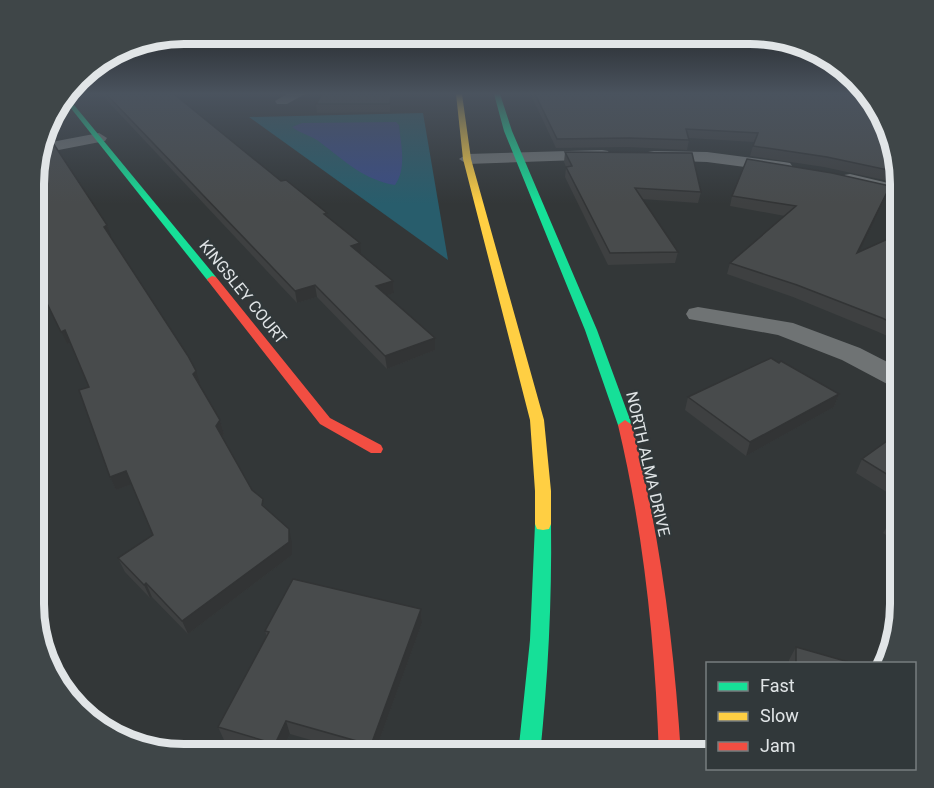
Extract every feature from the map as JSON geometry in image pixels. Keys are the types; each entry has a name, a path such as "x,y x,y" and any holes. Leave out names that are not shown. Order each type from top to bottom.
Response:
{"main road":[{"name":"KINGSLEY COURT","path":"93,131 325,421 376,448"},
{"path":"464,131 467,159 537,420 543,491 543,581 536,698 530,744"},
{"name":"NORTH ALMA DRIVE","path":"511,131 610,377 628,436 644,507 658,598 669,744"}],"street":[{"path":"48,147 99,138"},
{"path":"467,159 619,155"},
{"path":"641,155 707,157 802,170"},
{"path":"837,177 890,189"},
{"path":"698,314 784,328 851,354 890,374"}],"shaded area":[{"path":"268,131 426,131 448,260"}],"water":[{"path":"299,131 400,131 402,164 399,178 395,185 374,179 347,163 318,141"}],"building":[{"path":"141,131 219,131 281,181 286,180 360,243 351,246 393,281 376,286 435,338 385,356 315,285 295,291"},
{"path":"553,131 686,131 689,140 629,138 557,139"},
{"path":"718,131 880,131 886,147 890,170 827,157 753,146 758,133"},
{"path":"49,143 53,143 107,225 104,227 188,356 196,371 193,374 220,420 216,426 252,490 263,499 262,505 289,529 289,542 182,621 146,583 144,585 118,558 153,535 126,471 110,477 79,390 89,387 65,330 61,332 44,297 44,184"},
{"path":"565,152 692,153 701,192 635,188 678,252 610,253 566,167 572,166"},
{"path":"747,159 832,173 890,186 857,253 890,238 890,322 797,285 730,263 796,206 732,196"},
{"path":"771,358 779,363 781,361 839,394 750,442 688,397"},
{"path":"890,439 890,476 862,459"},
{"path":"293,579 421,609 371,744 286,721 275,744 218,727 269,632 265,631"},
{"path":"796,647 848,662 796,662"}],"traffic: fast":[{"path":"93,131 212,279"},
{"path":"508,131 591,330 625,425"},
{"path":"530,744 539,640 543,524"}],"traffic: slow":[{"path":"464,131 467,159 537,420 543,491 543,524"}],"traffic: jam":[{"path":"212,279 325,421 376,449"},
{"path":"625,425 651,547 665,671 669,744"}]}
